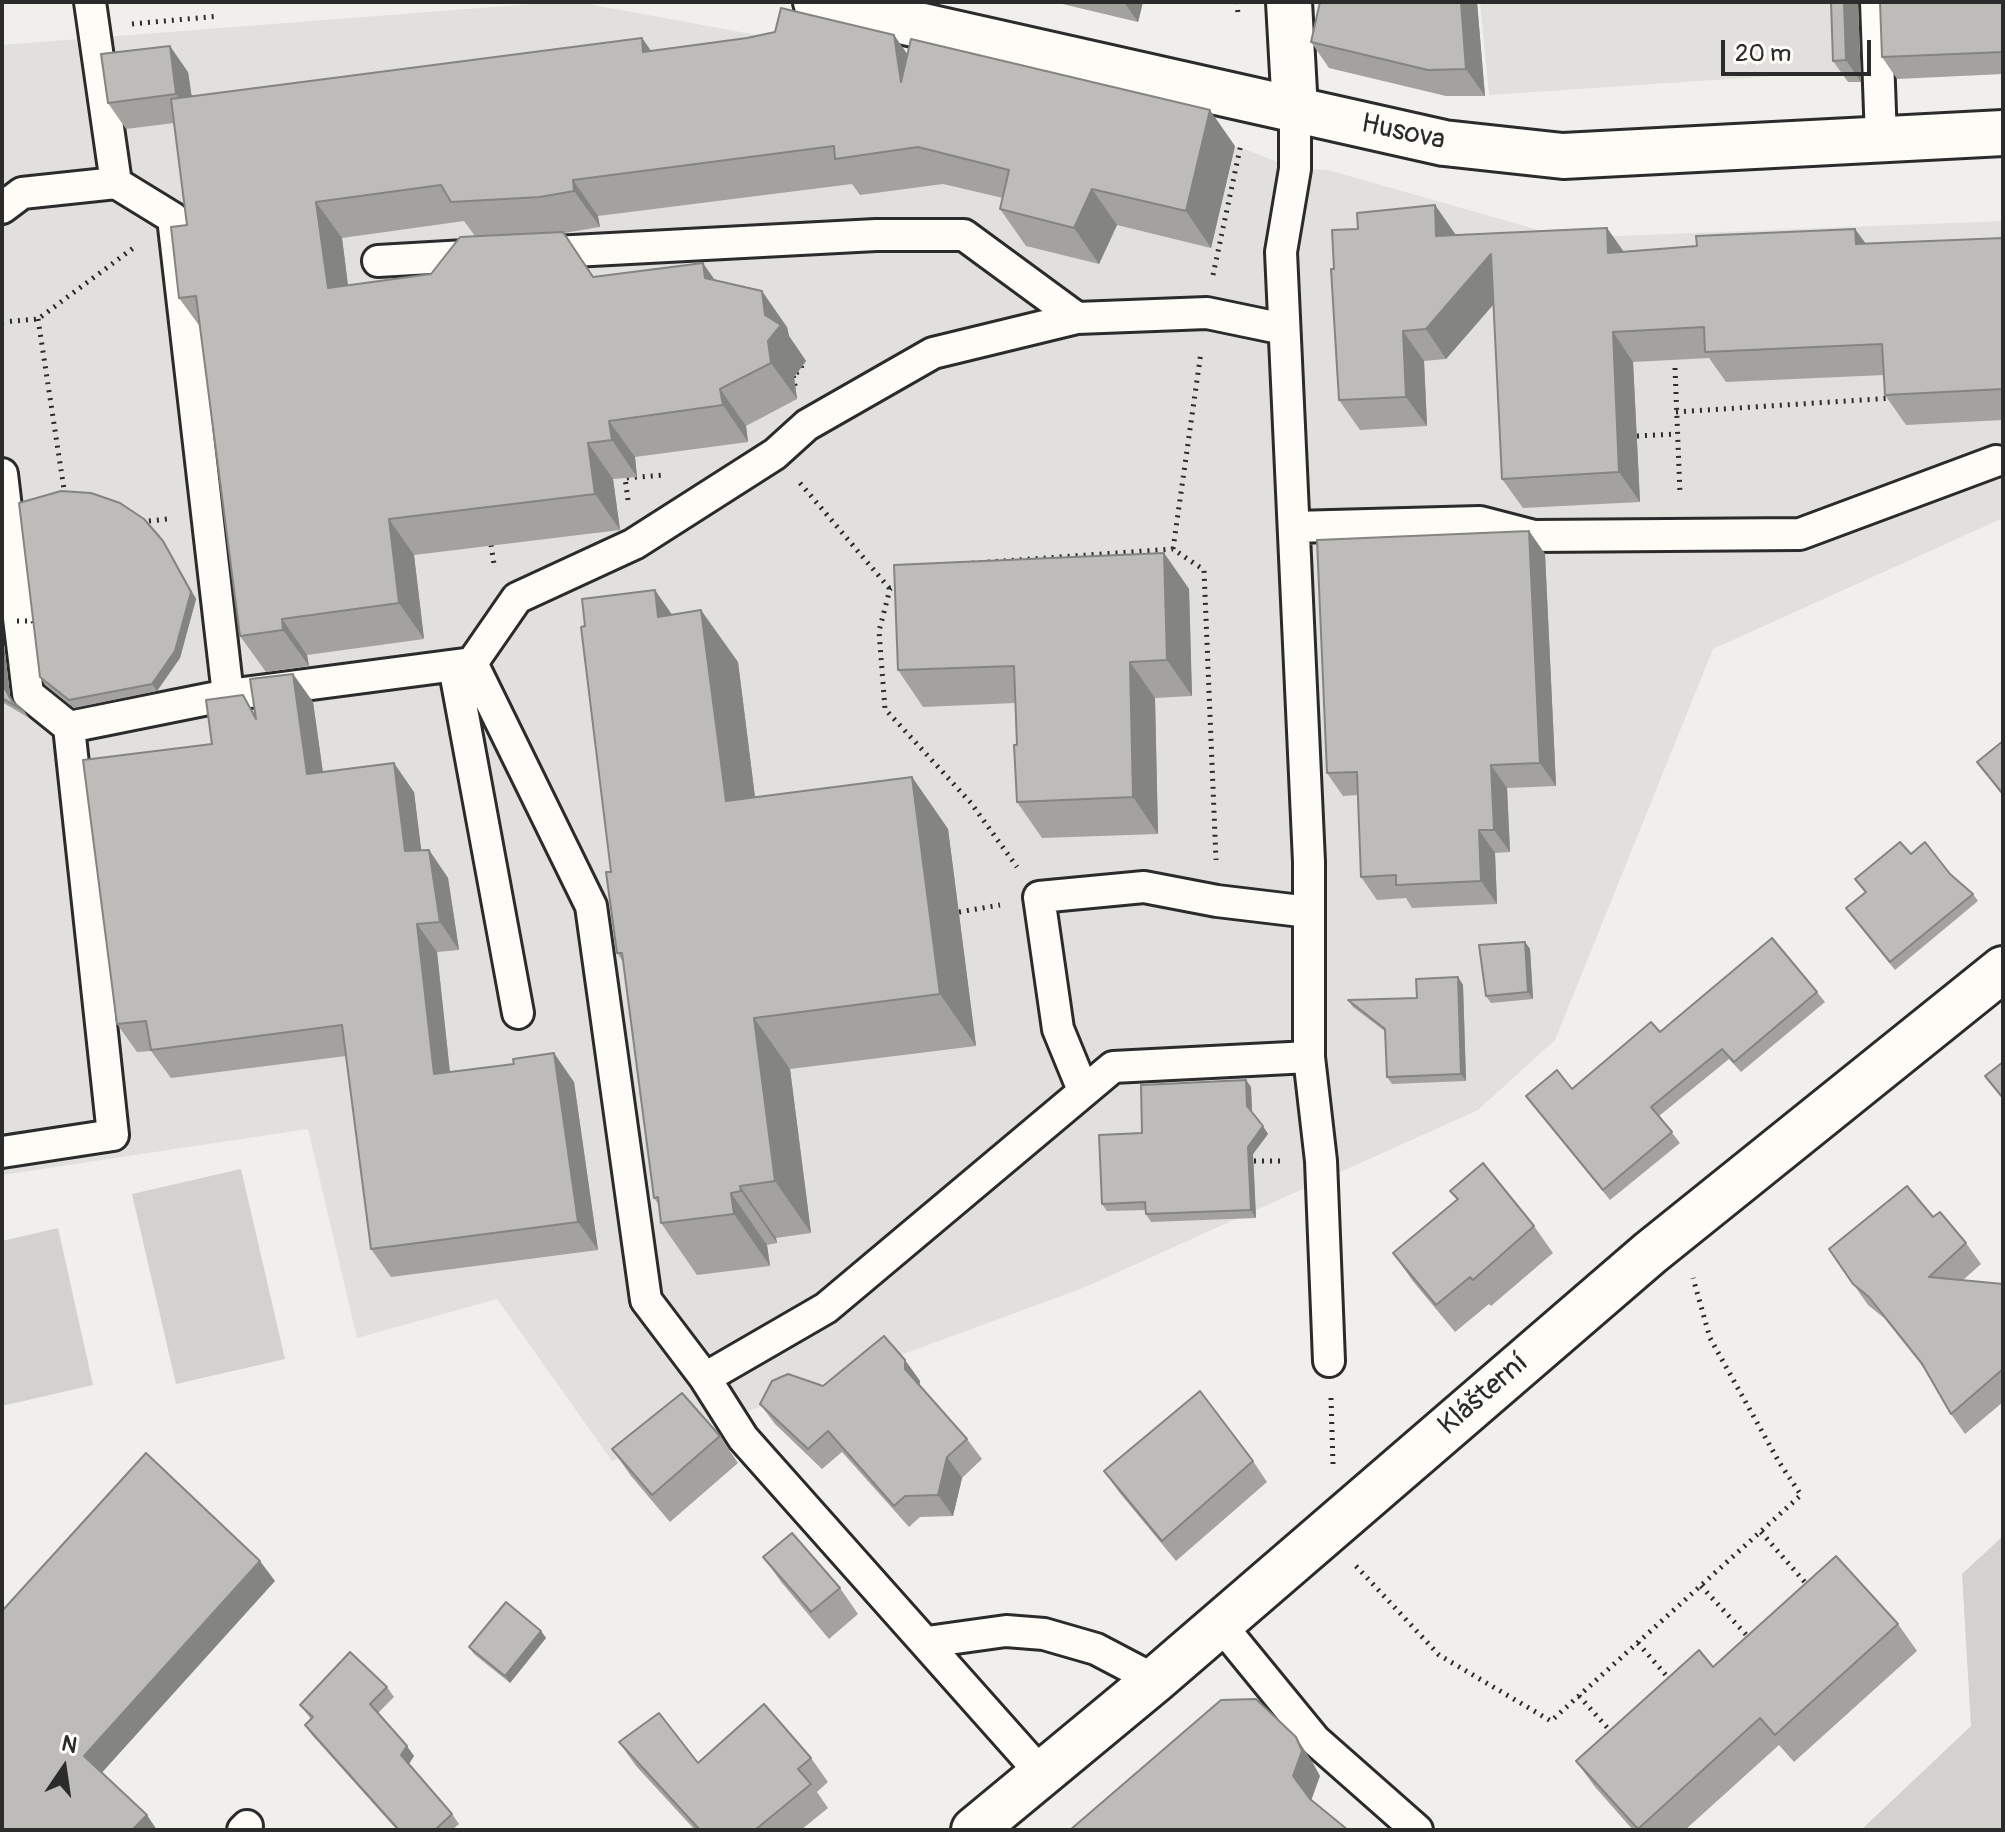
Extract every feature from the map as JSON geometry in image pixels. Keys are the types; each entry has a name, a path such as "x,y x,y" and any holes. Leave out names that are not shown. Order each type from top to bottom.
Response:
{"street":[{"name":"Husova","path":"816,2 1444,143 1563,156 2003,133"},
{"path":"1289,2 1295,110"},
{"name":"Klášterní","path":"974,1830 1155,1680 1650,1253 2003,969"}],"lane":[{"path":"1876,2 1881,139"},
{"path":"92,14 116,183"},
{"path":"1295,110 1295,169 1281,252 1309,912 1309,1057 1321,1161 1329,1361"},
{"path":"2,208 22,193 116,183 173,218 228,695"},
{"path":"378,261 861,236 964,235 1077,318"},
{"path":"2,474 15,695 69,727 228,695 463,664 517,598 634,544 775,454 807,425 933,353 1077,318 1207,313 1284,329"},
{"path":"1294,527 1480,522 1534,536 1682,532 1800,534 1996,461"},
{"path":"463,664 518,1013"},
{"path":"463,664 591,906 646,1300 705,1378 743,1438 1041,1773"},
{"path":"2,1152 113,1135 69,727"},
{"path":"1083,1090 1058,1029 1039,897 1144,887 1217,901 1309,912"},
{"path":"705,1378 826,1308 1113,1067 1309,1057"},
{"path":"1220,1624 1315,1740 1417,1830"},
{"path":"927,1642 1006,1631 1044,1634 1096,1649 1155,1680"}],"path":[{"path":"92,14 219,16"},
{"path":"1173,549 1207,313 1242,140"},
{"path":"2,322 38,319 136,246 136,232"},
{"path":"38,319 66,500"},
{"path":"1675,368 1682,532"},
{"path":"1676,412 1893,400 1892,386"},
{"path":"1637,436 1677,434"},
{"path":"775,454 890,589"},
{"path":"130,523 174,518"},
{"path":"926,570 938,563 1173,549 1204,570 1217,901"},
{"path":"902,582 890,589 879,631 885,709 971,803 1039,897"},
{"path":"17,621 33,621 38,636"},
{"path":"1352,1563 1439,1655 1512,1701 1551,1721 1801,1495 1779,1462 1710,1338 1693,1277"},
{"path":"1329,1361 1334,1468"},
{"path":"1761,1532 1817,1596"},
{"path":"1701,1586 1759,1649"},
{"path":"1638,1643 1679,1690"},
{"path":"1579,1696 1621,1743"}],"shaded area":[{"path":"577,2 806,44 1247,150 1295,169 1328,170 1567,238 2003,221 2003,518 1713,649 1555,1040 1478,1110 1083,1288 612,1461 497,1299 357,1338 308,1129 2,1175 2,45"},
{"path":"1480,2 1846,2 1848,71 1489,95"},
{"path":"241,1169 285,1359 176,1384 132,1194"},
{"path":"58,1228 93,1385 2,1406 2,1241"},
{"path":"2003,1536 2003,1830 1861,1830 1971,1726 1962,1574"}],"building":[{"path":"1320,2 1461,2 1466,69 1428,70 1311,42"},
{"path":"1831,2 1844,2 1846,60 1833,61"},
{"path":"1880,2 2003,2 2003,52 1882,57"},
{"path":"781,8 894,35 901,82 911,39 1210,110 1186,211 1092,189 1074,228 1000,209 1009,170 918,147 835,159 834,146 573,180 574,191 540,197 451,202 441,185 316,202 328,288 431,274 460,237 563,232 593,277 703,263 705,278 762,291 765,315 781,325 768,341 771,363 720,389 723,405 609,421 612,440 588,443 595,494 389,519 399,603 282,619 283,630 240,636 196,296 179,298 171,227 187,225 171,99 642,38 643,52 747,38 775,32"},
{"path":"170,46 176,94 108,103 101,54"},
{"path":"1435,205 1436,236 1607,228 1608,253 1697,246 1696,236 1855,229 1856,244 2003,238 2003,389 1885,395 1882,344 1705,352 1704,327 1613,332 1619,472 1502,479 1491,254 1426,329 1403,331 1406,397 1339,400 1331,269 1334,269 1332,230 1358,229 1357,213"},
{"path":"61,491 91,493 120,503 144,519 163,541 191,592 175,651 152,684 69,700 40,677 19,503"},
{"path":"1529,531 1540,763 1491,765 1494,830 1479,830 1481,881 1396,885 1396,875 1361,877 1357,772 1327,773 1317,540"},
{"path":"1164,553 1167,660 1130,662 1133,797 1017,802 1014,666 898,670 894,565"},
{"path":"655,590 658,617 701,610 726,801 912,777 940,994 754,1018 775,1181 740,1186 741,1191 731,1193 734,1214 661,1223 658,1197 654,1198 622,953 617,953 606,872 611,872 581,627 585,626 582,599"},
{"path":"2,663 5,689 12,701 24,711 2,698"},
{"path":"293,674 307,774 394,763 405,851 429,850 440,922 417,924 434,1074 514,1064 513,1059 554,1053 578,1222 371,1249 342,1025 151,1050 146,1021 117,1024 83,760 212,744 206,700 243,695 256,719 250,679"},
{"path":"2003,741 2003,794 1977,762"},
{"path":"1900,842 1911,854 1925,842 1950,874 1973,894 1890,962 1846,908 1866,892 1855,879"},
{"path":"1772,938 1817,992 1734,1062 1722,1049 1651,1107 1672,1132 1603,1190 1526,1096 1557,1070 1572,1089 1651,1022 1660,1032"},
{"path":"1525,942 1528,992 1486,996 1479,945"},
{"path":"1458,977 1461,1074 1387,1077 1385,1029 1348,1000 1417,998 1416,979"},
{"path":"2003,1062 2003,1098 1985,1076"},
{"path":"1246,1080 1247,1106 1263,1126 1248,1147 1251,1210 1146,1214 1145,1202 1102,1204 1099,1135 1142,1133 1141,1085"},
{"path":"1483,1163 1534,1226 1473,1280 1470,1277 1436,1305 1393,1253 1458,1199 1450,1191"},
{"path":"1907,1186 1933,1217 1940,1212 1966,1243 1929,1277 2003,1284 2003,1369 1951,1414 1921,1362 1869,1297 1853,1284 1829,1249"},
{"path":"884,1336 905,1360 905,1369 967,1439 947,1457 938,1495 905,1496 894,1506 828,1431 808,1449 760,1404 772,1381 788,1374 823,1386"},
{"path":"1200,1391 1253,1461 1162,1541 1104,1471"},
{"path":"682,1393 720,1436 652,1495 612,1449"},
{"path":"146,1453 260,1561 84,1756 147,1815 132,1830 2,1830 2,1611"},
{"path":"792,1533 840,1588 811,1612 763,1557"},
{"path":"1836,1556 1898,1624 1775,1735 1760,1718 1638,1829 1576,1761 1699,1650 1713,1667"},
{"path":"506,1602 541,1631 505,1676 469,1647"},
{"path":"350,1652 387,1687 370,1704 407,1746 401,1755 452,1814 435,1830 399,1830 305,1725 313,1717 300,1705"},
{"path":"1256,1699 1296,1737 1302,1751 1293,1776 1310,1799 1348,1830 1070,1830 1221,1700"},
{"path":"764,1704 811,1758 798,1769 811,1784 755,1830 700,1830 619,1742 659,1713 698,1763"}]}
